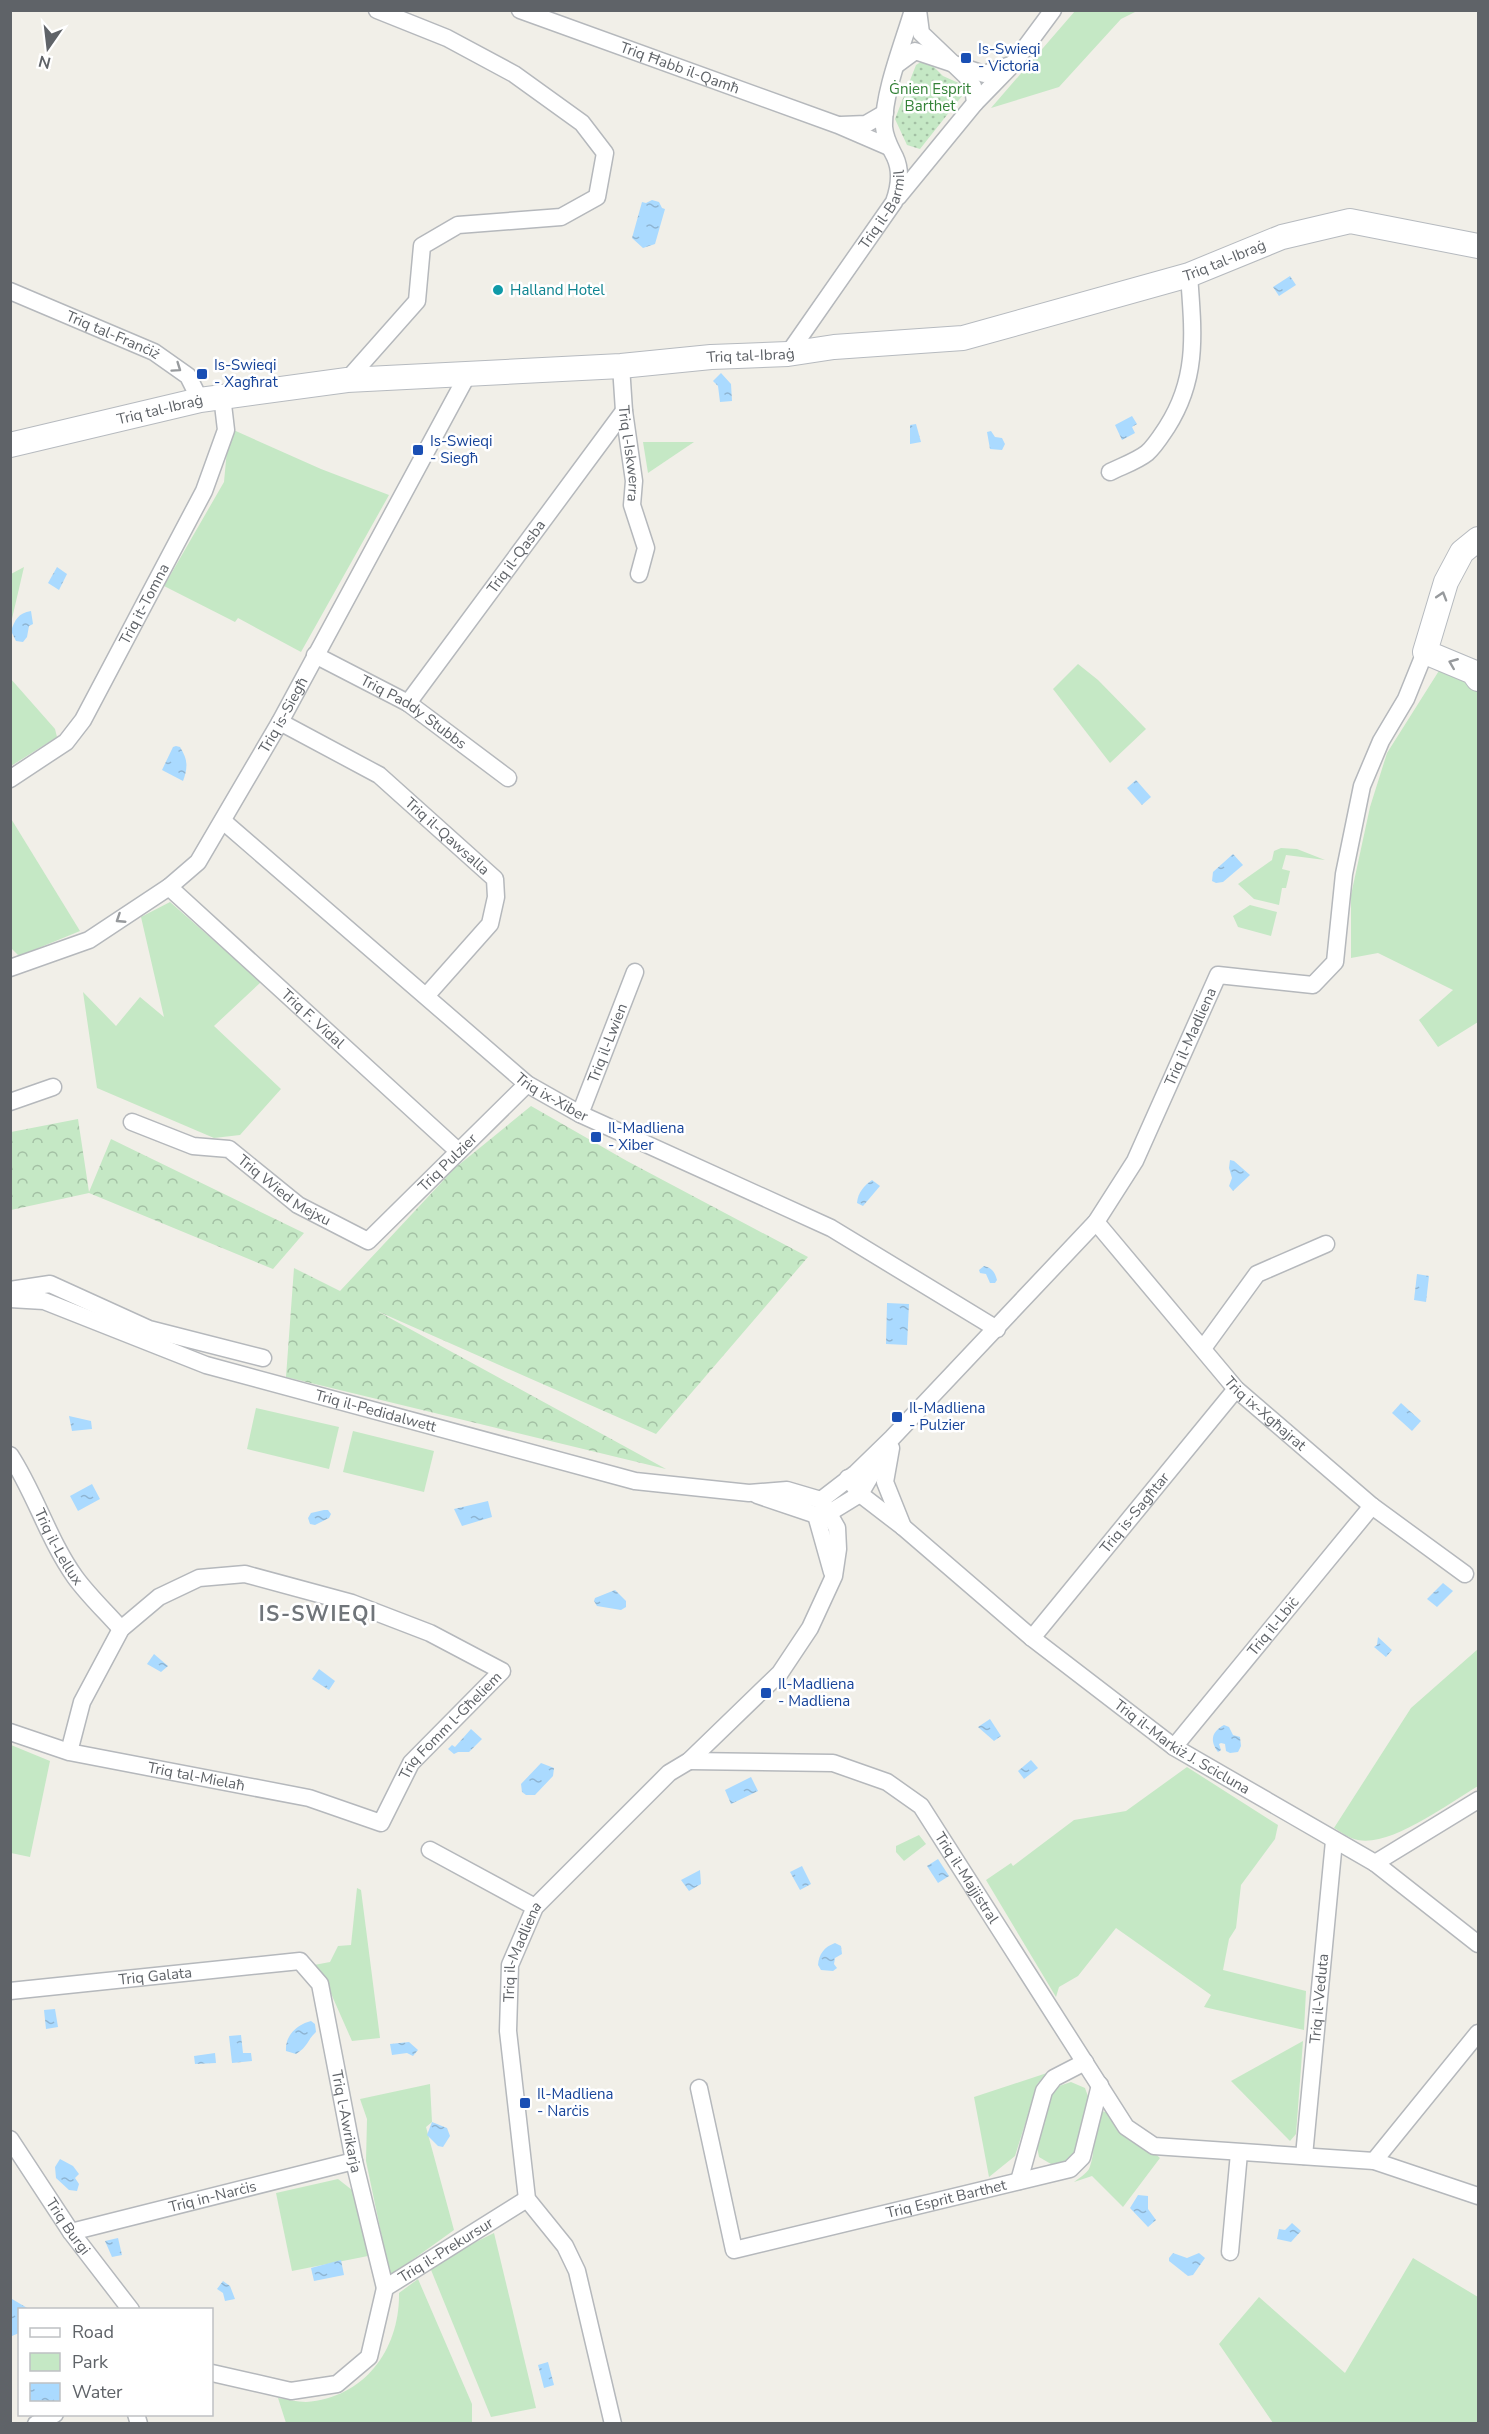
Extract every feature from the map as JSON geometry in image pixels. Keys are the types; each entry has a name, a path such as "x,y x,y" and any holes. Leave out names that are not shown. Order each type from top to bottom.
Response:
{"main road":[{"name":"Triq tal-Ibraġ","path":"10,445 211,398 347,380 621,366 711,357 788,354 834,347 963,339 1189,275 1282,237 1350,221 1479,246"},
{"name":"Triq il-Madliena","path":"1425,652 1446,582 1462,552 1479,539"},
{"path":"1425,652 1473,672 1479,679"}],"street":[{"path":"347,380 417,301 422,246 458,225 561,217 597,197 605,153 582,123 514,74 447,38 377,10"},
{"name":"Triq Ħabb il-Qamħ","path":"520,10 838,125 892,153"},
{"name":"Triq il-Barmil","path":"788,354 894,202 900,184 884,130 885,113 896,65 913,10"},
{"path":"918,10 921,33 966,75 973,86 975,103"},
{"path":"894,202 975,103 1013,64 1053,10"},
{"path":"896,65 915,51 984,75 1013,64"},
{"name":"Triq Ħabb il-Qamħ","path":"838,125 866,124 885,113"},
{"path":"892,153 907,164 928,159"},
{"path":"1110,472 1146,454 1172,420 1186,390 1191,367 1193,333 1189,275"},
{"name":"Triq tal-Franċiż","path":"10,291 154,352 188,376 211,398"},
{"name":"Triq l-Iskwerra","path":"621,366 624,411 634,482 632,505 646,548 639,574"},
{"name":"Triq is-Siegħ","path":"10,968 89,940 169,887 198,862 280,722 468,374"},
{"name":"Triq it-Tomna","path":"10,779 66,742 83,720 204,491 226,430 211,398"},
{"name":"Triq il-Qasba","path":"408,703 624,411"},
{"name":"Triq il-Madliena","path":"527,2199 508,2020 510,1965 535,1907 669,1773 689,1761 780,1673 810,1628 834,1576 822,1509 858,1482 892,1438 1096,1222 1135,1161 1218,975 1313,985 1335,962 1344,874 1362,786 1381,741 1406,699 1425,652"},
{"name":"Triq Paddy Stubbs","path":"315,655 408,703 508,778"},
{"name":"Triq il-Qawsalla","path":"280,722 379,775 495,879 496,897 490,924 427,995"},
{"name":"Triq ix-Xiber","path":"223,821 427,995 527,1084 580,1114 831,1228 997,1329"},
{"name":"Triq F. Vidal","path":"169,887 458,1150"},
{"name":"Triq il-Lwien","path":"580,1114 634,972"},
{"name":"Triq Pulzier","path":"368,1242 458,1150 527,1084"},
{"path":"10,1102 53,1087"},
{"name":"Triq Wied Mejxu","path":"132,1122 193,1146 229,1149 298,1205 368,1242"},
{"name":"Triq ix-Xgħajrat","path":"1096,1222 1204,1347 1236,1389 1372,1506 1465,1574"},
{"path":"1204,1347 1257,1274 1326,1244"},
{"path":"10,1290 50,1284 149,1329 263,1359"},
{"name":"Triq il-Pedidalwett","path":"10,1299 44,1301 206,1365 635,1481 749,1493 787,1490 822,1509"},
{"name":"Triq is-Sagħtar","path":"1032,1638 1236,1389"},
{"name":"Triq il-Markiż J. Scicluna","path":"892,1438 885,1482 903,1527"},
{"name":"Triq il-Lellux","path":"10,1455 23,1474 38,1510 75,1576 121,1629"},
{"path":"858,1482 891,1496"},
{"name":"Triq il-Markiż J. Scicluna","path":"858,1482 903,1527 1032,1638 1174,1747 1375,1863 1479,1944"},
{"name":"Triq il-Lbiċ","path":"1174,1747 1372,1506"},
{"name":"Triq Fomm l-Għeliem","path":"69,1752 82,1702 121,1629 159,1597 199,1578 245,1574 352,1603 430,1633 502,1671 411,1763 381,1823"},
{"name":"Triq tal-Mielaħ","path":"10,1732 69,1752 309,1798 381,1823"},
{"name":"Triq il-Majjistral","path":"689,1761 833,1763 887,1782 921,1806 1126,2127 1154,2146 1239,2153"},
{"path":"1375,1863 1479,1800"},
{"name":"Triq il-Veduta","path":"1304,2157 1334,1841"},
{"path":"430,1851 535,1907"},
{"name":"Triq Galata","path":"10,1991 300,1960"},
{"name":"Triq l-Awrikarja","path":"300,1960 320,1983 354,2161 385,2288"},
{"path":"1374,2161 1479,2033"},
{"path":"1019,2181 1044,2091 1054,2078 1085,2062"},
{"name":"Triq Esprit Barthet","path":"699,2088 734,2250 1070,2169 1078,2164 1082,2157 1100,2085"},
{"name":"Triq Burgi","path":"10,2139 71,2232 129,2308"},
{"path":"1230,2252 1239,2153 1374,2161 1479,2196"},
{"name":"Triq in-Narċis","path":"71,2232 354,2161"},
{"path":"527,2199 565,2246 577,2271 613,2424"},
{"name":"Triq il-Prekursur","path":"213,2373 291,2391 337,2384 369,2357 385,2288 527,2199"},
{"path":"36,2424 53,2416"}],"green space":[{"path":"1075,11 1137,11 1121,19 1059,87 991,108"},
{"name":"Ġnien Esprit Barthet","path":"924,60 943,76 963,85 964,88 960,93 962,96 920,149 907,145 895,119 916,65"},
{"path":"229,428 321,469 389,495 301,652 238,618 235,622 164,586 224,482"},
{"path":"643,442 694,442 648,473"},
{"path":"24,567 11,623 11,574"},
{"path":"1078,664 1098,680 1146,729 1110,763 1053,689"},
{"path":"1442,666 1478,686 1478,1022 1438,1047 1419,1020 1453,990 1378,953 1351,958 1351,895 1370,807 1387,753"},
{"path":"10,678 55,729 57,737 11,766"},
{"path":"10,817 80,931 19,956 11,948"},
{"path":"1281,848 1297,849 1325,860 1286,855 1282,869 1290,871 1286,888 1282,888 1279,905 1254,899 1238,884 1272,860 1274,851"},
{"path":"170,902 261,982 214,1026 281,1089 240,1135 214,1138 97,1088 83,992 116,1026 140,997 164,1017 141,917"},
{"path":"1250,905 1277,912 1271,936 1238,927 1233,916"},
{"path":"531,1106 627,1161 808,1257 656,1434 377,1311 666,1469 286,1377 294,1268 340,1291 455,1168"},
{"path":"78,1119 89,1192 111,1139 304,1233 273,1269 89,1193 11,1210 11,1132"},
{"path":"256,1408 339,1427 329,1469 247,1449"},
{"path":"353,1431 434,1451 424,1492 343,1472"},
{"path":"1478,1649 1478,1786 1420,1822 1387,1837 1358,1840 1334,1828 1411,1708"},
{"path":"11,1745 50,1761 30,1857 11,1853"},
{"path":"1187,1767 1278,1825 1275,1839 1241,1885 1236,1928 1229,1939 1223,1970 1306,1991 1304,2030 1204,2007 1211,1995 1116,1928 1078,1976 1059,1987 1056,1997 986,1880 1011,1863 1013,1866 1074,1820 1126,1811"},
{"path":"919,1835 926,1844 904,1861 896,1852 896,1846"},
{"path":"357,1888 361,1890 380,2038 352,2041 329,1989 314,1965 330,1962 338,1946 351,1945"},
{"path":"1303,2041 1296,2134 1290,2141 1231,2081"},
{"path":"1059,2069 1038,2083 1015,2156 989,2177 974,2097"},
{"path":"1071,2082 1085,2088 1090,2102 1078,2150 1068,2162 1051,2164 1039,2157 1036,2141 1052,2091 1056,2087"},
{"path":"430,2084 432,2122 426,2127 454,2230 390,2276 366,2161 367,2119 360,2099"},
{"path":"1099,2111 1107,2112 1160,2158 1123,2207 1092,2176 1074,2182 1089,2169"},
{"path":"338,2179 352,2190 368,2256 292,2271 276,2193"},
{"path":"494,2233 536,2408 491,2417 429,2265"},
{"path":"1413,2258 1478,2297 1478,2423 1273,2423 1219,2344 1259,2297 1345,2373"},
{"path":"418,2279 472,2404 472,2423 286,2423 278,2398 306,2402 327,2398 346,2391 362,2381 375,2367 386,2351 393,2333 398,2314 399,2293"}],"water":[{"path":"652,200 659,202 665,209 655,244 643,248 632,238 642,202"},
{"path":"1290,276 1296,285 1279,296 1273,287"},
{"path":"721,373 731,384 732,401 720,402 718,386 713,381"},
{"path":"1132,416 1137,424 1132,427 1135,433 1122,440 1115,425"},
{"path":"916,424 921,442 910,444 910,425"},
{"path":"991,431 995,437 1002,438 1005,444 1002,450 990,449 987,432"},
{"path":"57,567 67,574 59,590 48,583"},
{"path":"31,611 33,624 29,626 27,637 23,642 16,641 11,631 14,624 20,615"},
{"path":"173,747 180,747 186,760 183,781 162,770"},
{"path":"1136,780 1151,797 1142,805 1127,788"},
{"path":"1233,854 1243,865 1223,882 1212,881 1213,872"},
{"path":"1230,1160 1250,1175 1233,1191 1229,1186 1232,1178 1229,1168"},
{"path":"872,1180 880,1186 863,1206 857,1203 859,1196"},
{"path":"984,1266 994,1273 997,1280 995,1283 990,1283 986,1274 980,1273 979,1270"},
{"path":"1417,1274 1429,1276 1426,1302 1414,1300"},
{"path":"887,1303 909,1304 907,1345 886,1344"},
{"path":"1401,1403 1421,1421 1412,1431 1392,1413"},
{"path":"69,1416 91,1421 92,1429 72,1431"},
{"path":"92,1484 100,1499 78,1511 70,1496"},
{"path":"488,1501 492,1517 462,1526 454,1509"},
{"path":"328,1510 331,1514 329,1518 315,1525 310,1524 308,1518 311,1513"},
{"path":"1443,1583 1453,1591 1437,1607 1427,1599"},
{"path":"615,1590 626,1601 626,1607 621,1610 597,1606 595,1598"},
{"path":"1378,1637 1392,1650 1386,1657 1374,1647 1377,1645"},
{"path":"154,1654 168,1666 161,1672 147,1664"},
{"path":"319,1669 335,1681 329,1690 312,1679"},
{"path":"990,1719 1001,1736 994,1741 978,1727"},
{"path":"1224,1725 1229,1727 1233,1735 1240,1737 1241,1746 1238,1752 1226,1751 1225,1744 1221,1743 1219,1744 1221,1750 1218,1752 1215,1748 1214,1734"},
{"path":"471,1729 482,1739 469,1752 454,1754 448,1749 452,1745 455,1747"},
{"path":"1031,1760 1038,1768 1024,1779 1018,1771"},
{"path":"541,1763 554,1768 553,1776 535,1795 526,1795 522,1792 521,1784"},
{"path":"751,1777 758,1791 731,1804 725,1790"},
{"path":"938,1859 949,1876 938,1883 927,1866"},
{"path":"802,1866 811,1884 800,1890 790,1872"},
{"path":"700,1870 701,1884 689,1891 681,1880"},
{"path":"835,1943 841,1946 842,1954 835,1958 834,1964 837,1968 833,1971 821,1970 818,1965 821,1954"},
{"path":"55,2009 58,2027 46,2029 44,2010"},
{"path":"311,2021 315,2024 316,2032 305,2046 296,2054 286,2051 287,2041 292,2032"},
{"path":"241,2035 243,2053 251,2053 252,2061 232,2063 229,2036"},
{"path":"409,2042 418,2050 413,2056 407,2053 392,2055 390,2044"},
{"path":"215,2053 216,2063 195,2064 194,2056"},
{"path":"432,2122 447,2128 450,2136 443,2147 438,2146 427,2135"},
{"path":"60,2159 73,2166 79,2174 75,2178 79,2184 77,2191 69,2190 56,2178 55,2167"},
{"path":"1138,2195 1148,2196 1148,2209 1156,2220 1148,2227 1130,2208"},
{"path":"1292,2223 1301,2231 1291,2242 1277,2239 1279,2229 1285,2230"},
{"path":"118,2238 122,2255 112,2257 105,2241"},
{"path":"1173,2253 1187,2258 1199,2253 1205,2258 1193,2275 1188,2276 1169,2261"},
{"path":"341,2260 344,2275 314,2281 311,2268"},
{"path":"223,2281 230,2286 235,2299 225,2301 223,2293 217,2289"},
{"path":"12,2299 27,2308 18,2308 18,2333 12,2336"},
{"path":"548,2362 554,2385 544,2388 538,2365"}],"place":[{"name":"Is-Swieqi - Victoria","path":"966,58"},
{"name":"Halland Hotel","path":"498,290"},
{"name":"Is-Swieqi - Xagħrat","path":"202,374"},
{"name":"Is-Swieqi - Siegħ","path":"418,450"},
{"name":"Il-Madliena - Xiber","path":"596,1137"},
{"name":"Il-Madliena - Pulzier","path":"897,1417"},
{"name":"Il-Madliena - Madliena","path":"766,1693"},
{"name":"Il-Madliena - Narċis","path":"525,2103"}],"district":[{"name":"IS-SWIEQI","path":"318,1614"}]}
